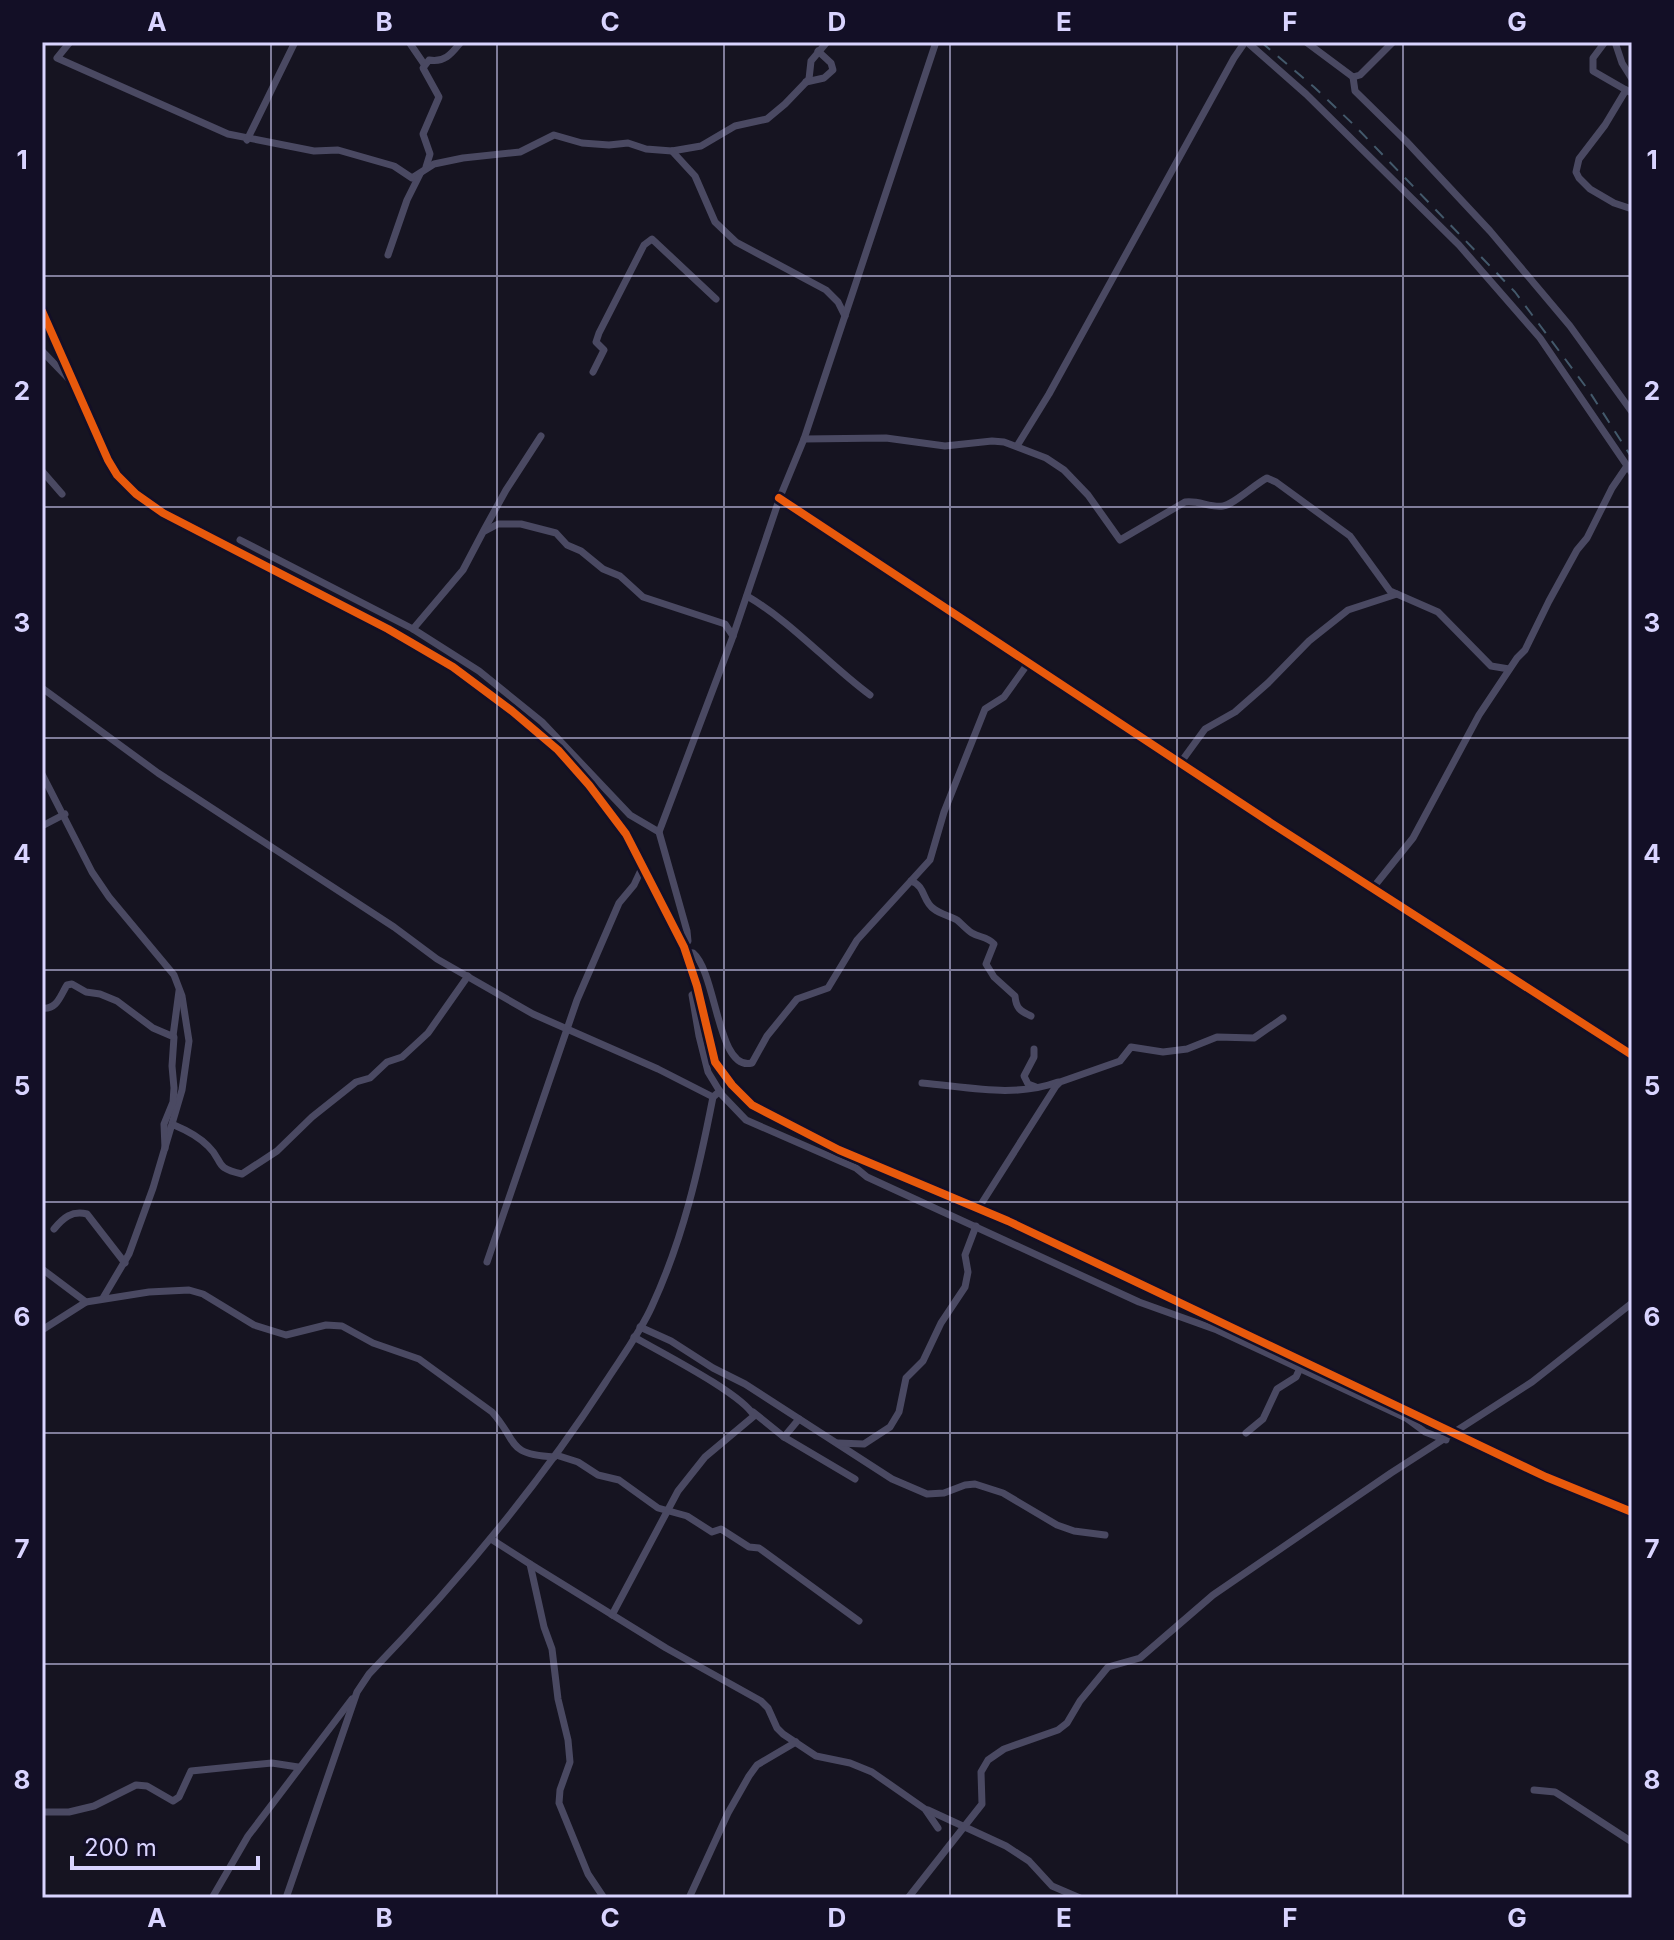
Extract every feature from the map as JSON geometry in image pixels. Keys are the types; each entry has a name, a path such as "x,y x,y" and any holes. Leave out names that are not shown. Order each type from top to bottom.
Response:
{"street":[{"path":"70,42 57,58 215,129 247,140 314,151 338,150 394,166 412,178 424,169 463,158 520,152 554,135 582,143 628,143 646,149 672,151 701,146 735,126 756,124 767,119 806,82 824,78 833,70 831,63 818,51"},
{"path":"247,140 295,42"},
{"path":"388,255 407,200 430,154 423,134 439,97 437,88 423,71 424,64 409,42"},
{"path":"424,64 429,60 438,62 450,55 461,42"},
{"path":"806,82 811,61 827,42"},
{"path":"685,950 687,931 659,832 733,636 779,498 804,439 936,42"},
{"path":"1017,446 1064,368 1234,58 1246,42 1306,94 1459,245 1540,338 1630,469 1612,488 1525,650 1509,669 1473,726 1413,838 1372,889"},
{"path":"1306,42 1353,77 1355,91 1482,222 1570,326 1632,412"},
{"path":"1353,77 1360,75 1393,42"},
{"path":"1605,42 1593,58 1593,71 1629,92 1579,159 1576,172 1590,189 1632,209"},
{"path":"1615,42 1622,63 1632,79"},
{"path":"672,151 695,176 715,222 736,242 826,290 838,302 845,316"},
{"path":"593,372 604,350 596,342 599,333 644,245 652,239 716,299"},
{"path":"42,311 108,460 117,475 136,494 191,529 388,629 453,667 558,750 623,829 662,900 685,950 715,1062 752,1105 839,1150 978,1209 1302,1366 1406,1418 1425,1432 1446,1440"},
{"path":"42,351 74,384"},
{"path":"413,629 463,570 506,490 541,436"},
{"path":"804,439 886,438 945,446 992,441 1017,446 1046,458 1076,482 1120,540 1185,502 1226,506 1267,478 1350,536 1390,591 1438,612 1491,666 1509,669"},
{"path":"42,471 62,494"},
{"path":"779,498 1372,889 1632,1055"},
{"path":"483,532 498,524 521,524 556,533 567,545 581,551 603,569 620,576 643,597 725,624 733,636"},
{"path":"240,540 413,629 479,671 542,722 640,822 659,832"},
{"path":"1181,762 1205,729 1235,712 1309,641 1348,610 1397,594"},
{"path":"747,596 766,607 870,695"},
{"path":"685,950 693,953 703,966 725,1044 738,1062 752,1063 767,1036 797,999 828,988 857,940 930,860 944,812 985,709 1004,697 1029,662"},
{"path":"42,688 158,773 394,927 437,959 533,1014 716,1094 746,1120 856,1168 867,1177 1139,1302 1217,1330 1302,1366 1632,1512"},
{"path":"42,774 92,872 174,975 189,1041 187,1072 165,1154 138,1234 125,1263 103,1298"},
{"path":"42,826 65,814"},
{"path":"623,829 640,822"},
{"path":"487,1262 577,1000 619,903 634,885 642,868"},
{"path":"911,881 923,889 928,904 934,910 954,918 971,933 990,939 994,944 986,964 994,977 1015,996 1021,1012 1031,1016"},
{"path":"174,1125 191,1132 211,1148 218,1164 226,1170 242,1174 277,1151 312,1117 356,1082 370,1078 387,1062 402,1057 428,1033 468,976"},
{"path":"42,1008 49,1009 55,1005 67,985 72,984 86,992 117,1001 153,1028 173,1036"},
{"path":"165,1154 164,1124 173,1102 173,1036 179,989"},
{"path":"212,1898 248,1836 298,1767 369,1674 412,1630 491,1539 555,1456 640,1327 664,1279 683,1226 716,1094 699,1036 692,995 698,991"},
{"path":"922,1083 987,1090 1041,1088 1120,1061 1131,1047 1163,1052 1187,1049 1217,1037 1254,1038 1283,1018"},
{"path":"1034,1049 1034,1057 1024,1076 1028,1084 1048,1092 1048,1097"},
{"path":"978,1209 1060,1082"},
{"path":"54,1229 68,1215 79,1212 87,1214 125,1263"},
{"path":"834,1442 864,1444 890,1427 899,1412 906,1378 923,1361 941,1323 965,1287 968,1272 965,1255 976,1226"},
{"path":"42,1269 86,1302"},
{"path":"42,1330 86,1302 149,1292 189,1290 203,1294 254,1325 286,1335 326,1325 342,1326 373,1343 411,1354 428,1364 492,1412 509,1439 523,1453 578,1462 598,1475 625,1483 658,1508 687,1516 712,1532 721,1529 749,1547 759,1548 859,1621"},
{"path":"908,1898 982,1804 981,1772 994,1754 1058,1730 1067,1723 1080,1701 1108,1667 1140,1658 1213,1595 1391,1473 1532,1382 1632,1303"},
{"path":"640,1327 729,1374 875,1470 927,1494 947,1493 974,1484 1003,1493 1057,1525 1074,1531 1105,1535"},
{"path":"634,1337 730,1394 784,1437 855,1479"},
{"path":"1246,1433 1263,1419 1277,1389 1296,1377 1302,1366"},
{"path":"612,1615 678,1491 705,1457 750,1421 754,1416 752,1411"},
{"path":"784,1437 799,1419"},
{"path":"491,1539 612,1615 761,1701 772,1713 777,1728 816,1756 850,1763 872,1772 925,1809 1016,1852 1052,1886 1080,1898"},
{"path":"530,1564 552,1649 558,1699 568,1740 570,1762 560,1790 559,1803 588,1874 604,1898"},
{"path":"286,1898 354,1697"},
{"path":"689,1898 728,1813 749,1776 757,1765 796,1742"},
{"path":"42,1812 69,1812 94,1806 136,1785 147,1786 173,1801 179,1797 191,1771 272,1763 298,1767"},
{"path":"1534,1790 1555,1792 1632,1842"},
{"path":"925,1809 938,1828"}],"railway":[{"path":"1261,42 1354,125 1515,292 1589,391 1632,458"}],"cycle path":[{"path":"42,311 108,460 117,475 136,494 163,513 388,629 453,667 558,750 626,834 684,947 697,986 715,1062 752,1105 839,1150 1008,1221 1546,1477 1632,1512"},
{"path":"779,498 1271,823 1632,1055"}]}
